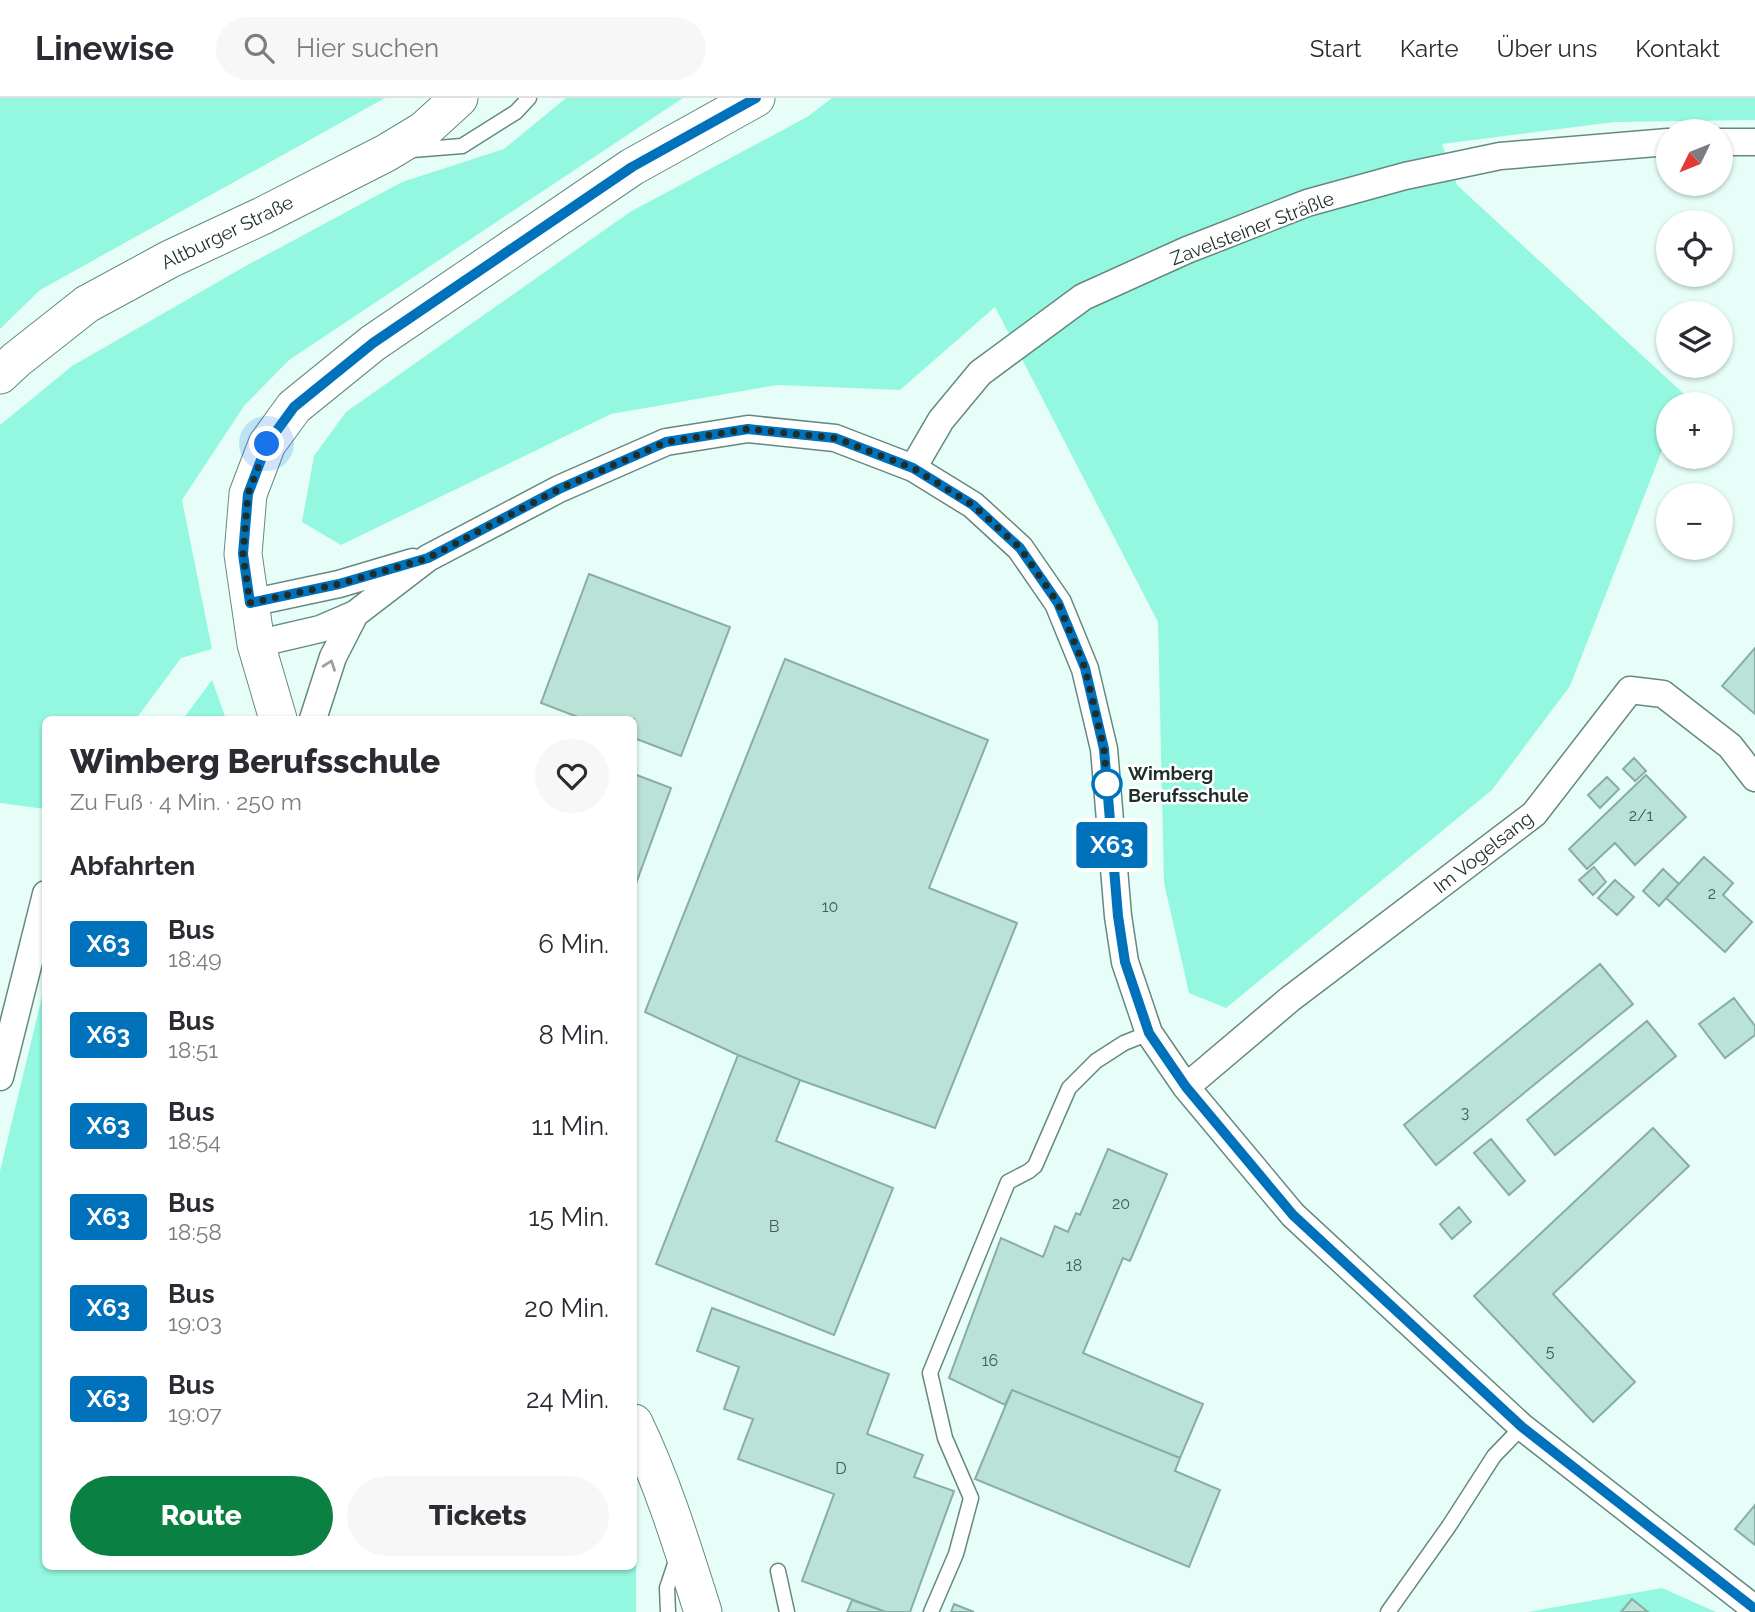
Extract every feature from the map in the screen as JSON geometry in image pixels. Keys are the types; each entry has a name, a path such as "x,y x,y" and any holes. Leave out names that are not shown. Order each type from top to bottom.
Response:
{"street":[{"name":"Altburger Straße","path":"0,375 87,304 170,258 262,216 386,153 424,130 459,98"},
{"path":"277,716 256,644 243,554 248,494 267,444 294,407 373,343 632,167 756,98"},
{"path":"1733,142 1755,142"},
{"name":"Zavelsteiner Sträßle","path":"913,468 941,420 980,373 1083,297 1187,250 1307,203 1405,176 1500,156 1656,143"},
{"path":"256,644 320,629 355,614 428,558 559,489 666,442 748,429 835,438 913,468 973,505 1020,548 1058,603 1085,668 1104,749 1118,916 1125,962 1149,1033 1186,1087 1293,1215 1522,1427 1755,1609"},
{"path":"250,603 339,584 428,558"},
{"path":"314,716 333,657 355,614"},
{"name":"Im Vogelsang","path":"1186,1087 1290,999 1534,814 1630,690 1663,694 1730,746 1755,778"},
{"path":"0,1077 42,910"},
{"path":"637,1430 681,1544 703,1612"}],"lane":[{"path":"386,153 462,146 516,112 529,98"},
{"path":"931,1612 956,1554 971,1499 945,1438 930,1373 1009,1182 1035,1166 1069,1088 1096,1061 1125,1043 1149,1033"},
{"path":"1388,1612 1449,1526 1494,1456 1522,1427"},
{"path":"668,1612 667,1588 681,1544"},
{"path":"778,1571 787,1612"}],"green space":[{"path":"0,98 385,98 40,290 0,329"},
{"path":"566,98 683,98 289,360 244,406 182,500 212,649 181,658 138,716 42,716 42,809 0,803 0,425 72,366 244,267 402,182 504,149"},
{"path":"832,98 1755,98 1755,120 1656,119 1656,121 1615,122 1442,144 1457,185 1656,368 1656,378 1667,378 1682,392 1656,392 1656,466 1570,686 1492,790 1226,1008 1189,993 1164,883 1158,622 995,307 900,390 777,385 611,414 341,545 302,522 314,456 346,412 630,212 807,117"},
{"path":"212,680 225,716 185,716"},
{"path":"42,996 42,1570 636,1570 636,1612 0,1612 0,1171"},
{"path":"1662,1588 1716,1612 1528,1612"}],"building":[{"path":"589,574 730,627 681,756 637,739 637,716 575,716 541,703"},
{"path":"1755,648 1755,714 1722,686"},
{"path":"785,659 988,740 929,888 1017,923 935,1128 800,1080 645,1012"},
{"path":"1634,758 1646,771 1635,781 1623,769"},
{"path":"637,775 671,788 637,881"},
{"path":"1646,775 1686,817 1635,865 1615,843 1587,869 1569,849"},
{"path":"1607,777 1619,789 1600,808 1588,795"},
{"path":"1704,857 1733,883 1723,895 1752,922 1725,952 1666,898"},
{"path":"1594,867 1606,882 1593,895 1579,880"},
{"path":"1663,869 1679,884 1659,906 1643,891"},
{"path":"1615,880 1634,897 1617,915 1598,898"},
{"path":"1600,964 1633,1004 1436,1165 1404,1125"},
{"path":"1734,998 1755,1026 1755,1035 1725,1058 1699,1024"},
{"path":"1647,1021 1676,1056 1555,1155 1527,1120"},
{"path":"738,1055 800,1080 776,1141 893,1188 834,1335 656,1264"},
{"path":"1653,1128 1689,1166 1553,1294 1635,1382 1593,1422 1474,1296"},
{"path":"1491,1139 1525,1181 1509,1195 1474,1153"},
{"path":"1108,1149 1167,1174 1130,1261 1123,1258 1083,1353 1203,1404 1180,1458 1012,1390 1005,1405 949,1378 1001,1238 1043,1257 1055,1226 1068,1232 1076,1213 1080,1215"},
{"path":"1459,1207 1471,1222 1452,1239 1440,1224"},
{"path":"712,1308 889,1374 867,1434 923,1455 914,1477 954,1491 910,1612 886,1612 802,1581 834,1494 738,1459 753,1419 724,1409 739,1367 697,1351"},
{"path":"1012,1390 1180,1458 1175,1471 1220,1490 1189,1567 975,1479"},
{"path":"1755,1505 1755,1545 1735,1529"},
{"path":"1632,1599 1648,1612 1621,1612"},
{"path":"852,1600 886,1612 847,1612"},
{"path":"954,1604 974,1612 951,1612"}],"bus line":[{"name":"X63","path":"756,98 632,167 373,343 294,407 267,444 248,494 243,554 250,603 339,584 428,558 559,489 666,442 748,429 835,438 913,468 973,505 1020,548 1058,603 1085,668 1104,749 1118,916 1125,962 1149,1033 1186,1087 1293,1215 1522,1427 1755,1609"}],"place":[{"name":"Wimberg Berufsschule","path":"1107,784"}],"route":[{"path":"267,444 248,494 243,554 250,603 339,584 428,558 559,489 666,442 748,429 835,438 913,468 973,505 1020,548 1058,603 1085,668 1104,749 1108,795 1107,784"}]}
